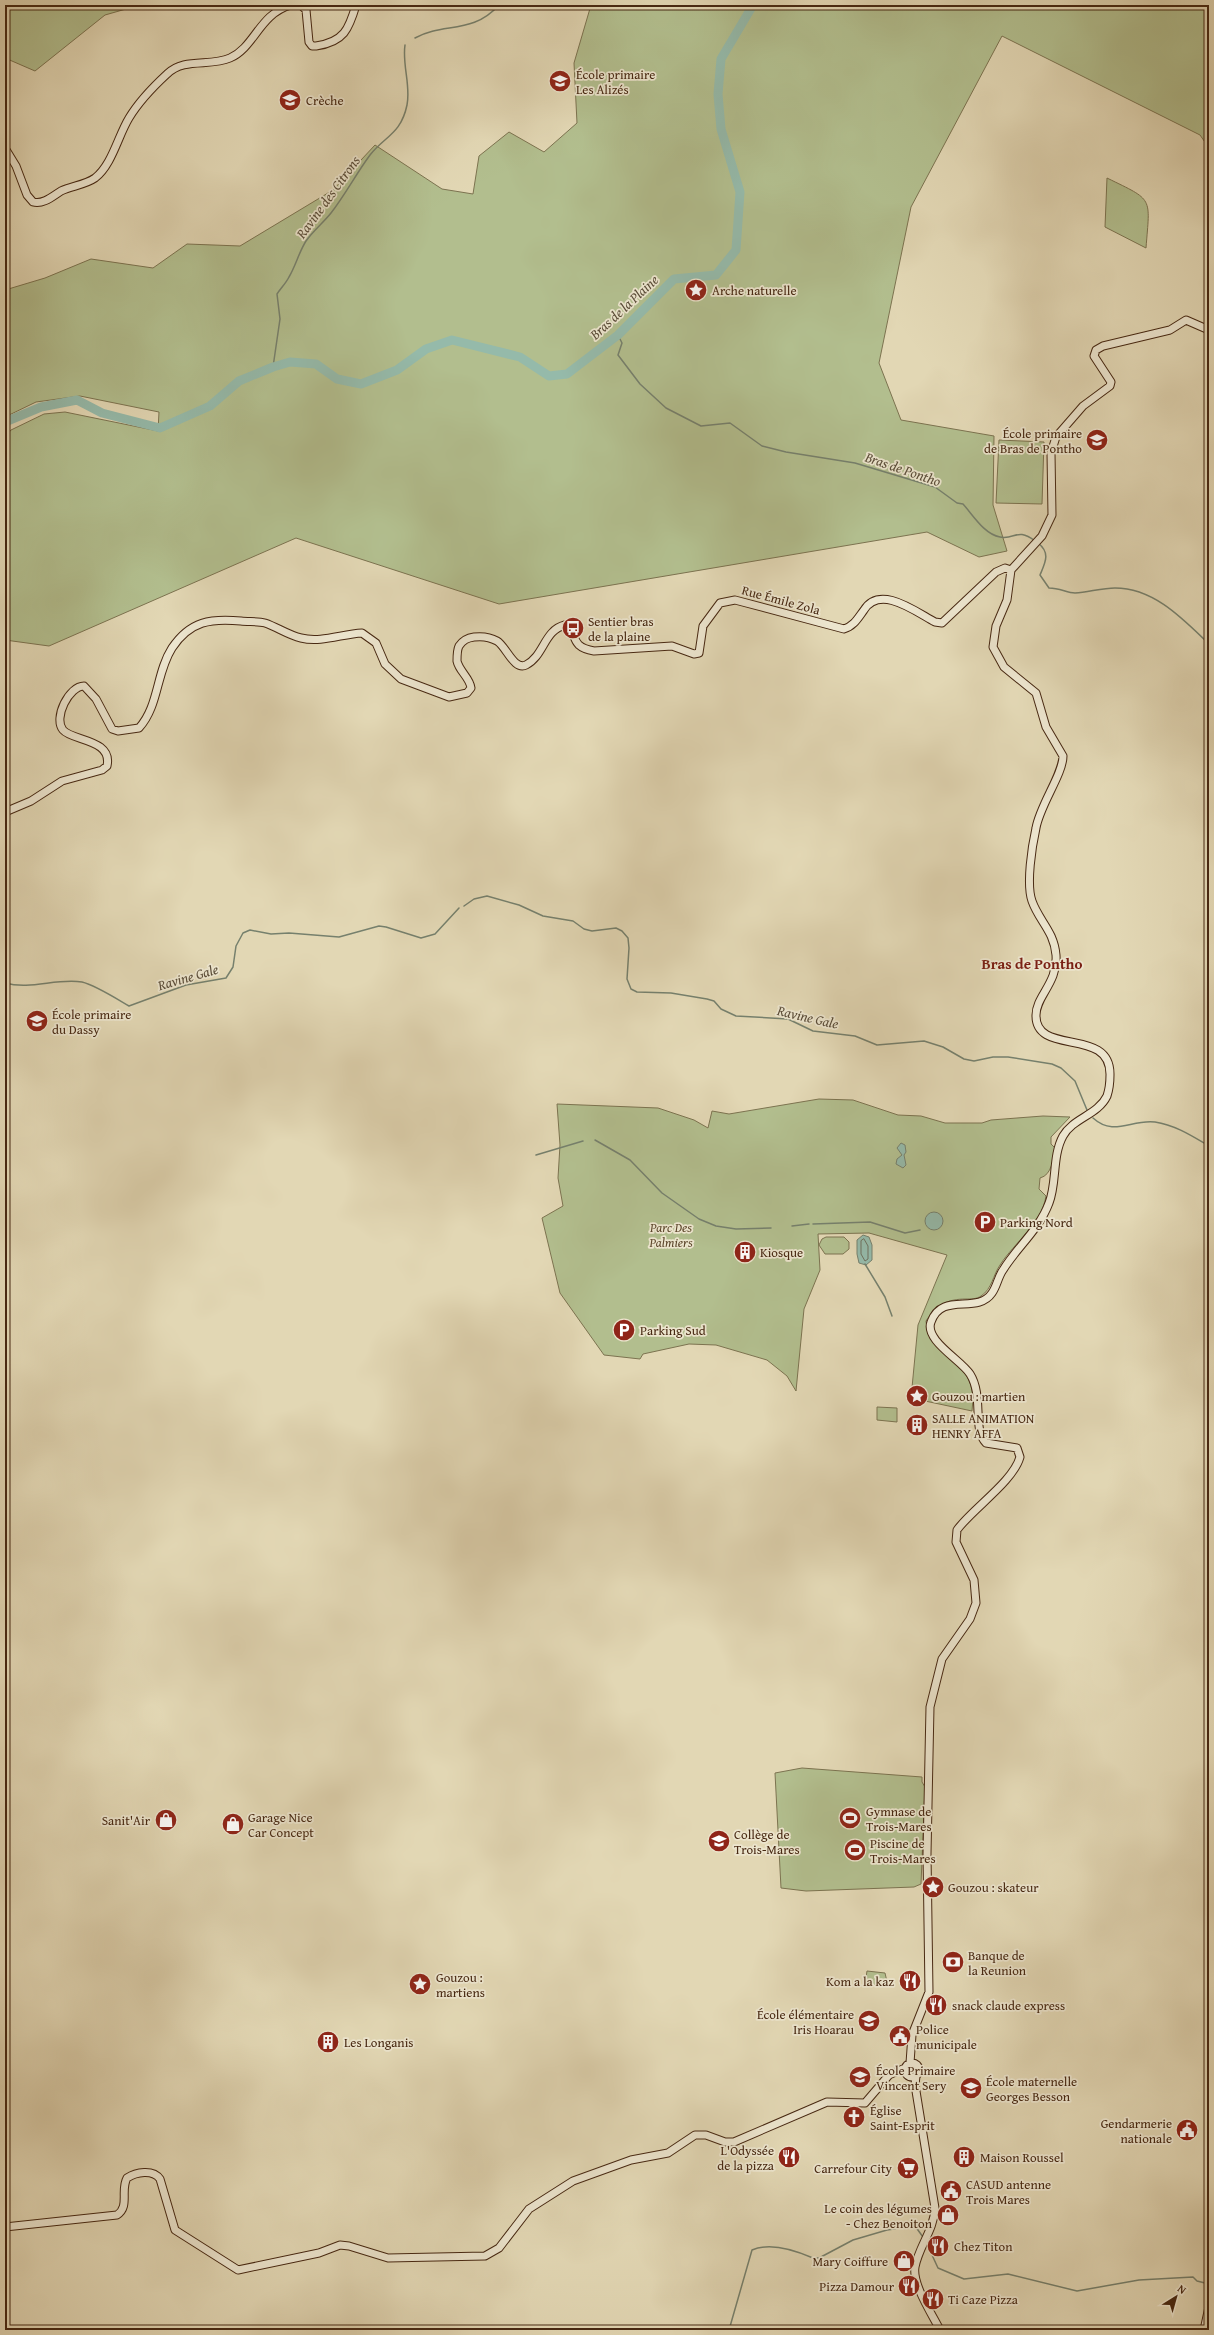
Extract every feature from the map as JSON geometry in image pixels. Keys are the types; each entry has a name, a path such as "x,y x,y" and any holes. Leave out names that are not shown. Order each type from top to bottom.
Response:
{"main road":[{"path":"5,148 16,166 27,195 33,202 43,202 67,188 94,179 107,163 133,112 166,74 183,65 229,58 240,50 268,18 280,9 291,5"},
{"path":"301,5 306,10 309,42 312,46 323,45 343,35 349,26 356,5"},
{"path":"940,2330 916,2280 915,2267 934,2221 934,2200 916,2085 909,2068 912,2035 929,1992 927,1854 930,1707 942,1659 970,1619 976,1603 974,1580 956,1542 956,1536 962,1524 1013,1471 1020,1458 1018,1450 1015,1447 993,1445 983,1440 979,1432 978,1396 975,1383 966,1369 932,1336 930,1323 936,1312 943,1306 981,1302 993,1292 1002,1271 1034,1232 1050,1201 1063,1135 1076,1121 1102,1104 1107,1096 1110,1084 1110,1068 1103,1054 1089,1046 1049,1037 1041,1030 1036,1017 1036,1011 1053,978 1056,960 1049,929 1036,910 1030,894 1035,832 1045,800 1061,768 1064,756 1046,727 1036,693 1004,667 993,647 996,626 1007,600 1011,570 1042,536 1052,515 1051,453 1056,437 1083,406 1110,386 1111,382 1094,356 1096,350 1103,346 1170,330 1186,320 1209,330"},
{"name":"Rue Émile Zola","path":"5,812 31,800 62,782 102,770 107,766 106,754 95,744 65,733 61,728 60,722 63,708 71,692 76,687 84,686 92,692 112,729 118,731 139,728 152,708 163,665 172,647 188,630 204,621 218,619 264,623 303,639 325,638 362,633 369,636 376,643 385,664 401,679 450,697 467,693 471,688 457,662 458,649 462,641 468,638 482,636 499,642 513,661 520,666 525,666 532,660 552,630 565,625 570,629 577,644 584,649 594,651 672,646 694,654 699,653 702,646 702,626 720,603 735,600 749,602 844,629 856,622 868,602 875,599 892,600 935,622 942,623 996,572 1005,568 1011,570"},
{"path":"5,2226 117,2215 124,2207 124,2186 127,2178 150,2172 160,2179 175,2230 238,2270 319,2253 340,2245 349,2246 388,2258 484,2256 499,2248 529,2209 573,2181 631,2160 668,2153 695,2135 706,2135 725,2142 734,2142 827,2102 863,2104 869,2101 889,2075 909,2068"},
{"path":"1204,2330 1209,2307"}],"green space":[{"path":"5,5 140,5 105,15 35,71 5,58"},
{"path":"591,5 1209,5 1209,148 1200,135 1002,36 911,207 879,363 901,420 994,436 993,505 1007,551 979,557 927,532 499,604 296,538 49,646 5,640 5,437 11,430 44,414 65,412 158,431 159,412 80,396 36,402 5,417 5,290 45,278 91,259 153,268 187,244 240,246 333,190 375,145 442,189 473,194 479,156 509,132 544,152 577,123 574,63"},
{"path":"1107,178 1133,191 1146,202 1148,218 1146,248 1105,227"},
{"path":"999,440 1044,442 1042,504 996,503"},
{"name":"Parc Des Palmiers","path":"819,1099 853,1100 898,1115 921,1116 945,1123 982,1123 991,1120 1043,1116 1070,1117 1051,1137 1051,1144 1055,1148 1053,1162 1047,1174 1040,1178 1039,1189 1046,1196 1039,1215 1000,1265 988,1290 978,1298 953,1300 943,1304 930,1315 926,1321 929,1334 935,1344 953,1360 968,1379 972,1393 972,1411 911,1398 918,1325 947,1255 869,1233 818,1234 820,1270 804,1309 796,1391 787,1376 767,1360 716,1345 689,1344 643,1354 640,1359 604,1355 560,1293 542,1218 563,1206 558,1178 560,1145 557,1104 658,1108 694,1120 708,1128 712,1111 729,1114"},
{"path":"826,1237 844,1237 849,1242 849,1249 843,1254 825,1254 819,1245 822,1239"},
{"path":"877,1407 897,1408 897,1422 877,1420"},
{"name":"Gymnase de Trois-Mares","path":"802,1768 922,1777 922,1782 925,1787 921,1884 914,1887 806,1891 781,1888 775,1773"},
{"path":"867,1971 885,1973 888,1986 865,1984"}],"water":[{"path":"901,1143 905,1145 906,1152 904,1155 906,1165 903,1168 896,1164 897,1159 902,1155 897,1148"},
{"path":"934,1212 940,1215 943,1221 940,1227 934,1230 928,1227 925,1221 928,1215"},
{"path":"863,1235 869,1237 872,1245 872,1260 866,1265 859,1263 857,1254 857,1240"},
{"name":"Piscine de Trois-Mares","path":"850,1842 860,1842 861,1859 850,1859"}],"waterway":[{"name":"Ravine des Citrons","path":"415,38 437,30 458,27 479,21 499,5"},
{"name":"Bras de la Plaine","path":"5,422 41,407 77,400 102,413 160,428 210,406 239,381 273,367 290,362 316,364 337,379 361,384 397,370 426,349 452,340 520,357 549,376 567,374 618,335 674,279 716,275 736,250 740,192 721,129 718,94 721,59 753,5"},
{"name":"Ravine des Citrons","path":"273,367 280,319 277,294 294,268 306,241 331,213 370,155 397,129 404,115 408,98 404,52 405,45"},
{"name":"Bras de Pontho","path":"618,335 622,343 618,355 640,384 666,408 701,426 730,423 762,446 786,452 855,463 935,487 957,503 963,504 984,528 994,535 1009,537 1020,534 1035,541"},
{"name":"Bras de Pontho","path":"1038,543 1046,554 1045,562 1040,575 1049,588 1075,593 1115,588 1129,589 1142,593 1155,599 1178,615 1209,644"},
{"name":"Ravine Gale","path":"464,906 474,899 487,896 519,905 543,916 573,921 584,929 592,931 616,928 622,931 628,938 629,948 627,979 631,989 637,992 671,993 707,999 714,1001 721,1009 736,1016 788,1019 813,1031 855,1036 877,1045 924,1041 943,1047 964,1059 974,1061 993,1057 1008,1057 1052,1064 1061,1068 1075,1081 1087,1110"},
{"name":"Ravine Gale","path":"5,983 15,985 34,985 63,981 82,982 99,989 129,1006 186,985 226,978 233,967 236,946 243,933 250,930 271,934 289,933 339,937 379,926 421,938 435,934 459,908"},
{"name":"Ravine Gale","path":"1093,1118 1101,1124 1116,1127 1146,1122 1162,1123 1183,1131 1209,1146"},
{"path":"595,1140 630,1160 662,1193 699,1219 716,1226 736,1229 771,1228"},
{"path":"536,1155 583,1141"},
{"path":"813,1224 870,1222 905,1233 920,1230"},
{"path":"792,1226 809,1224"},
{"path":"865,1264 885,1297 892,1316"},
{"path":"729,2330 752,2250 775,2247 791,2250 813,2258 819,2258 853,2240 887,2230 915,2226 923,2237"},
{"path":"926,2242 938,2268 964,2279 1008,2274 1077,2291 1139,2280 1193,2277 1197,2281 1209,2284"}],"place":[{"name":"École primaire Les Alizés","path":"560,81"},
{"name":"Crèche","path":"290,100"},
{"name":"Arche naturelle","path":"696,290"},
{"name":"École primaire de Bras de Pontho","path":"1097,440"},
{"name":"Sentier bras de la plaine","path":"573,628"},
{"name":"École primaire du Dassy","path":"37,1021"},
{"name":"Parking Nord","path":"985,1222"},
{"name":"Kiosque","path":"745,1252"},
{"name":"Parking Sud","path":"624,1330"},
{"name":"Gouzou : martien","path":"917,1396"},
{"name":"SALLE ANIMATION HENRY AFFA","path":"917,1425"},
{"name":"Gymnase de Trois-Mares","path":"850,1818"},
{"name":"Sanit'Air","path":"166,1820"},
{"name":"Garage Nice Car Concept","path":"233,1824"},
{"name":"Collège de Trois-Mares","path":"719,1841"},
{"name":"Piscine de Trois-Mares","path":"855,1850"},
{"name":"Gouzou : skateur","path":"933,1887"},
{"name":"Banque de la Reunion","path":"953,1962"},
{"name":"Kom a la kaz","path":"910,1981"},
{"name":"Gouzou : martiens","path":"420,1984"},
{"name":"snack claude express","path":"936,2005"},
{"name":"École élémentaire Iris Hoarau","path":"869,2021"},
{"name":"Police municipale","path":"900,2036"},
{"name":"Les Longanis","path":"328,2042"},
{"name":"École Primaire Vincent Sery","path":"860,2077"},
{"name":"École maternelle Georges Besson","path":"971,2088"},
{"name":"Église Saint-Esprit","path":"854,2117"},
{"name":"Gendarmerie nationale","path":"1187,2130"},
{"name":"L'Odyssée de la pizza","path":"789,2157"},
{"name":"Maison Roussel","path":"964,2157"},
{"name":"Carrefour City","path":"908,2168"},
{"name":"CASUD antenne Trois Mares","path":"951,2191"},
{"name":"Le coin des légumes - Chez Benoiton","path":"948,2215"},
{"name":"Chez Titon","path":"938,2246"},
{"name":"Mary Coiffure","path":"904,2261"},
{"name":"Pizza Damour","path":"909,2286"},
{"name":"Ti Caze Pizza","path":"933,2299"}],"district":[{"name":"Bras de Pontho","path":"1032,963"}]}
